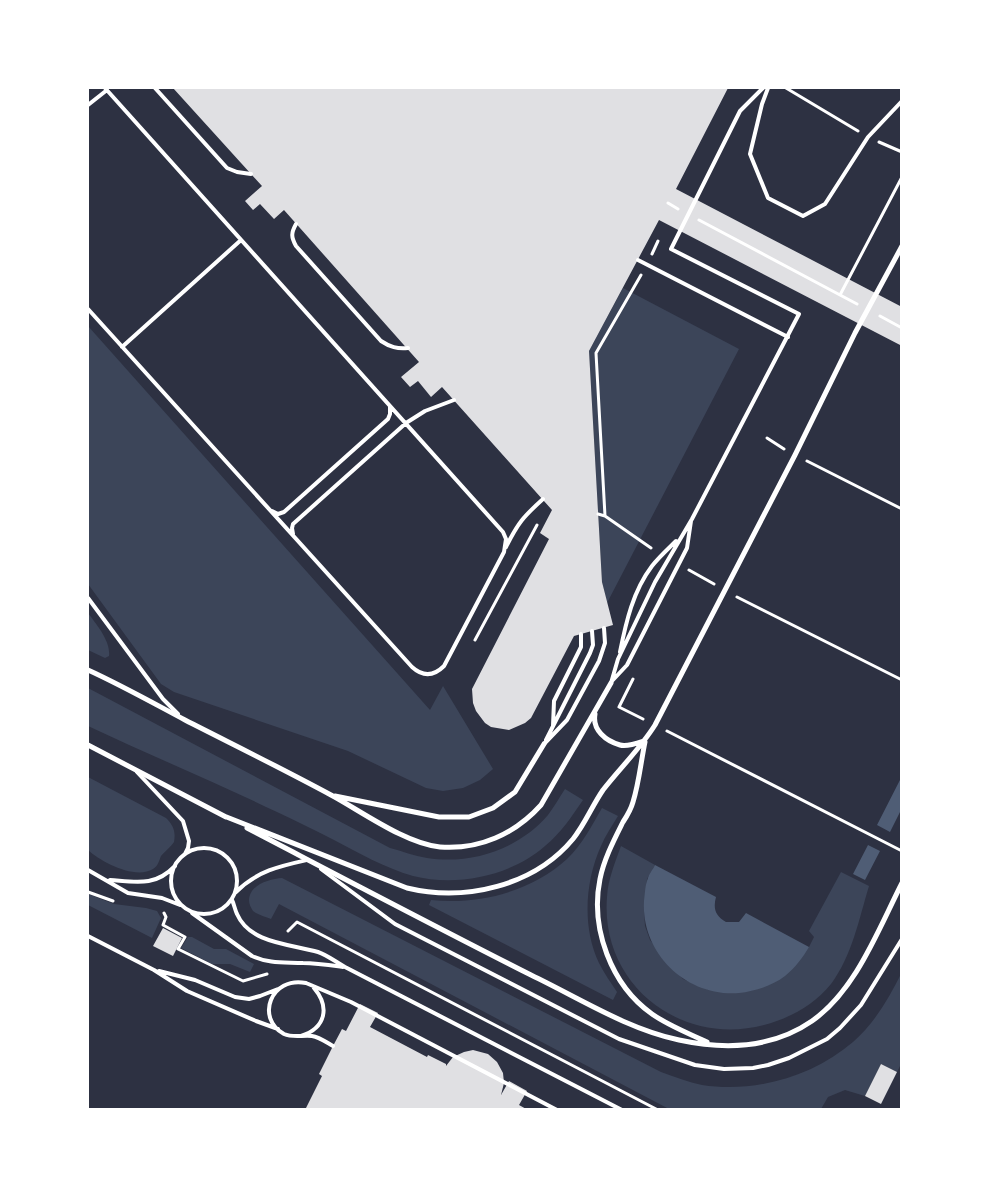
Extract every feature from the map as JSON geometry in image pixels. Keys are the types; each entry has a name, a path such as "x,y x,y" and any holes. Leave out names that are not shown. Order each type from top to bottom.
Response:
{"street":[{"path":"224,816 407,888 442,894 477,892 499,886 522,877 541,866 559,852 573,839 603,791 645,741 655,725 902,246"},
{"path":"88,670 330,794 392,829 422,843 438,847 454,847 488,842 502,836 531,816 541,805 611,683"},
{"path":"596,708 594,722 602,736 622,745 645,741"},
{"path":"645,741 633,803 613,842 600,879 598,904 600,928 612,965 622,984 636,1000 665,1023 711,1044"},
{"path":"330,794 439,817 469,817 493,808 515,792 544,744"},
{"path":"88,745 446,932 624,1021 680,1040 731,1046 752,1044 775,1040 812,1021 843,993 856,972 902,883"}],"lane":[{"path":"156,88 227,168 236,172 251,174"},
{"path":"618,659 656,582 692,519 799,314 671,249 740,111 763,88"},
{"path":"768,88 762,104 750,154 768,198 803,216 826,204 868,137 902,101"},
{"path":"88,105 106,89 499,526 506,539 504,552"},
{"path":"296,224 292,231 292,238 296,246 380,341 398,349 408,348"},
{"path":"122,347 241,240"},
{"path":"638,260 788,337"},
{"path":"88,308 412,667 420,673 436,672 447,662 517,525 543,499"},
{"path":"295,538 292,528 293,524 406,424 425,411 454,400"},
{"path":"270,510 278,514 284,512 388,419 389,405"},
{"path":"611,683 627,664 687,548 692,519"},
{"path":"611,683 629,610 652,566 681,536"},
{"path":"88,598 163,700 185,720"},
{"path":"544,744 567,720 599,661 605,643 604,628"},
{"path":"544,744 590,653 593,645 592,631"},
{"path":"553,728 554,701 581,647 580,634"},
{"path":"107,880 153,881 162,877 177,863 188,848 189,841 183,821 137,772"},
{"path":"184,855 206,848 220,852 229,859 235,869 238,880 236,892 232,900 224,908 214,914 203,915 190,912"},
{"path":"236,892 252,878 265,871 282,865 309,860 395,924 619,1039 695,1065 724,1069 753,1068 775,1063 827,1039 861,1005 902,939"},
{"path":"177,863 172,874 171,884 174,896 181,905 252,956 271,962 345,967"},
{"path":"88,870 128,892 162,898 181,905"},
{"path":"232,900 236,914 248,929 257,935 275,942 320,952 345,967 622,1110"},
{"path":"88,936 154,970 187,991 278,1029 285,1034 312,1036 333,1046"},
{"path":"154,970 195,980 235,997 249,999 278,989"},
{"path":"278,1029 273,1022 269,1006 272,996 286,983 296,981 306,983 351,1002 557,1110"},
{"path":"301,1036 310,1034 321,1022 324,1014 324,1004 321,995 314,987 306,983"}],"path":[{"path":"786,88 868,137 902,152"},
{"path":"840,294 902,177"},
{"path":"668,203 902,328"},
{"path":"672,216 676,208"},
{"path":"605,516 596,353 659,240"},
{"path":"768,438 795,455 902,509"},
{"path":"598,514 605,516 662,554"},
{"path":"475,640 539,521"},
{"path":"678,563 724,590 902,680"},
{"path":"686,579 690,570"},
{"path":"636,673 618,707 900,850"},
{"path":"275,942 297,922 658,1110"}],"shaded area":[{"path":"623,288 739,349 607,603 602,582 589,351"},
{"path":"88,326 430,710 443,686 493,769 480,780 463,788 443,791 426,788 348,751 174,692 161,684 88,584"},
{"path":"88,613 108,644 109,656 105,658 88,650"},
{"path":"88,688 390,848 422,857 444,860 460,859 493,852 523,837 536,827 548,815 565,789 583,800 551,841 516,865 500,872 465,879 447,880 413,876 382,865 277,812 88,726"},
{"path":"88,777 166,818 170,823 174,831 174,842 161,856 155,868 146,872 128,871 101,860 88,850"},
{"path":"901,778 901,810 890,832 877,825"},
{"path":"602,808 618,816 604,838 596,860 589,889 588,920 590,935 599,963 617,992 613,1000 429,905 431,900 467,900 503,894 537,880 567,859 577,848"},
{"path":"868,845 880,851 865,880 853,874"},
{"path":"621,846 655,865 647,879 644,911 645,926 650,940 683,979 709,990 809,947 814,937 809,931 841,872 869,886 850,949 838,973 824,992 801,1010 783,1019 764,1025 733,1029 703,1027 676,1017 652,1002 632,982 617,957 608,929 607,897 610,877"},
{"path":"655,865 716,897 716,911 719,917 726,922 739,922 746,913 809,947 792,969 775,983 739,993 701,988 670,968 650,938 645,920 644,901 649,876"},
{"path":"282,878 661,1072 702,1085 742,1087 762,1084 782,1080 820,1065 861,1035 886,1001 901,974 901,1064 897,1072 881,1064 865,1096 845,1090 828,1097 821,1109 669,1109 279,904 271,919 253,911 249,900 253,890 261,883"},
{"path":"88,894 114,904 157,911 161,918 152,938 88,905"},
{"path":"188,937 192,937 214,949 226,949 254,964 250,972 230,964 212,964 181,948"}],"building":[{"path":"173,88 728,88 676,189 902,307 902,346 659,220 589,351 602,582 613,625 574,636 531,718 525,723 509,730 491,727 485,723 476,711 473,703 472,689 549,539 540,533 552,510 442,387 431,397 418,381 410,387 401,377 419,362 284,210 274,219 260,204 253,210 245,201 262,186"},
{"path":"163,928 182,938 173,956 153,946"},
{"path":"360,1004 378,1013 370,1027 427,1057 428,1055 446,1064 446,1066 453,1057 464,1052 473,1050 488,1054 497,1062 503,1073 504,1083 501,1095 509,1081 527,1091 519,1105 528,1110 305,1110 322,1076 319,1074 333,1046 342,1029 346,1031"},
{"path":"881,1064 897,1072 881,1104 865,1096"}]}
